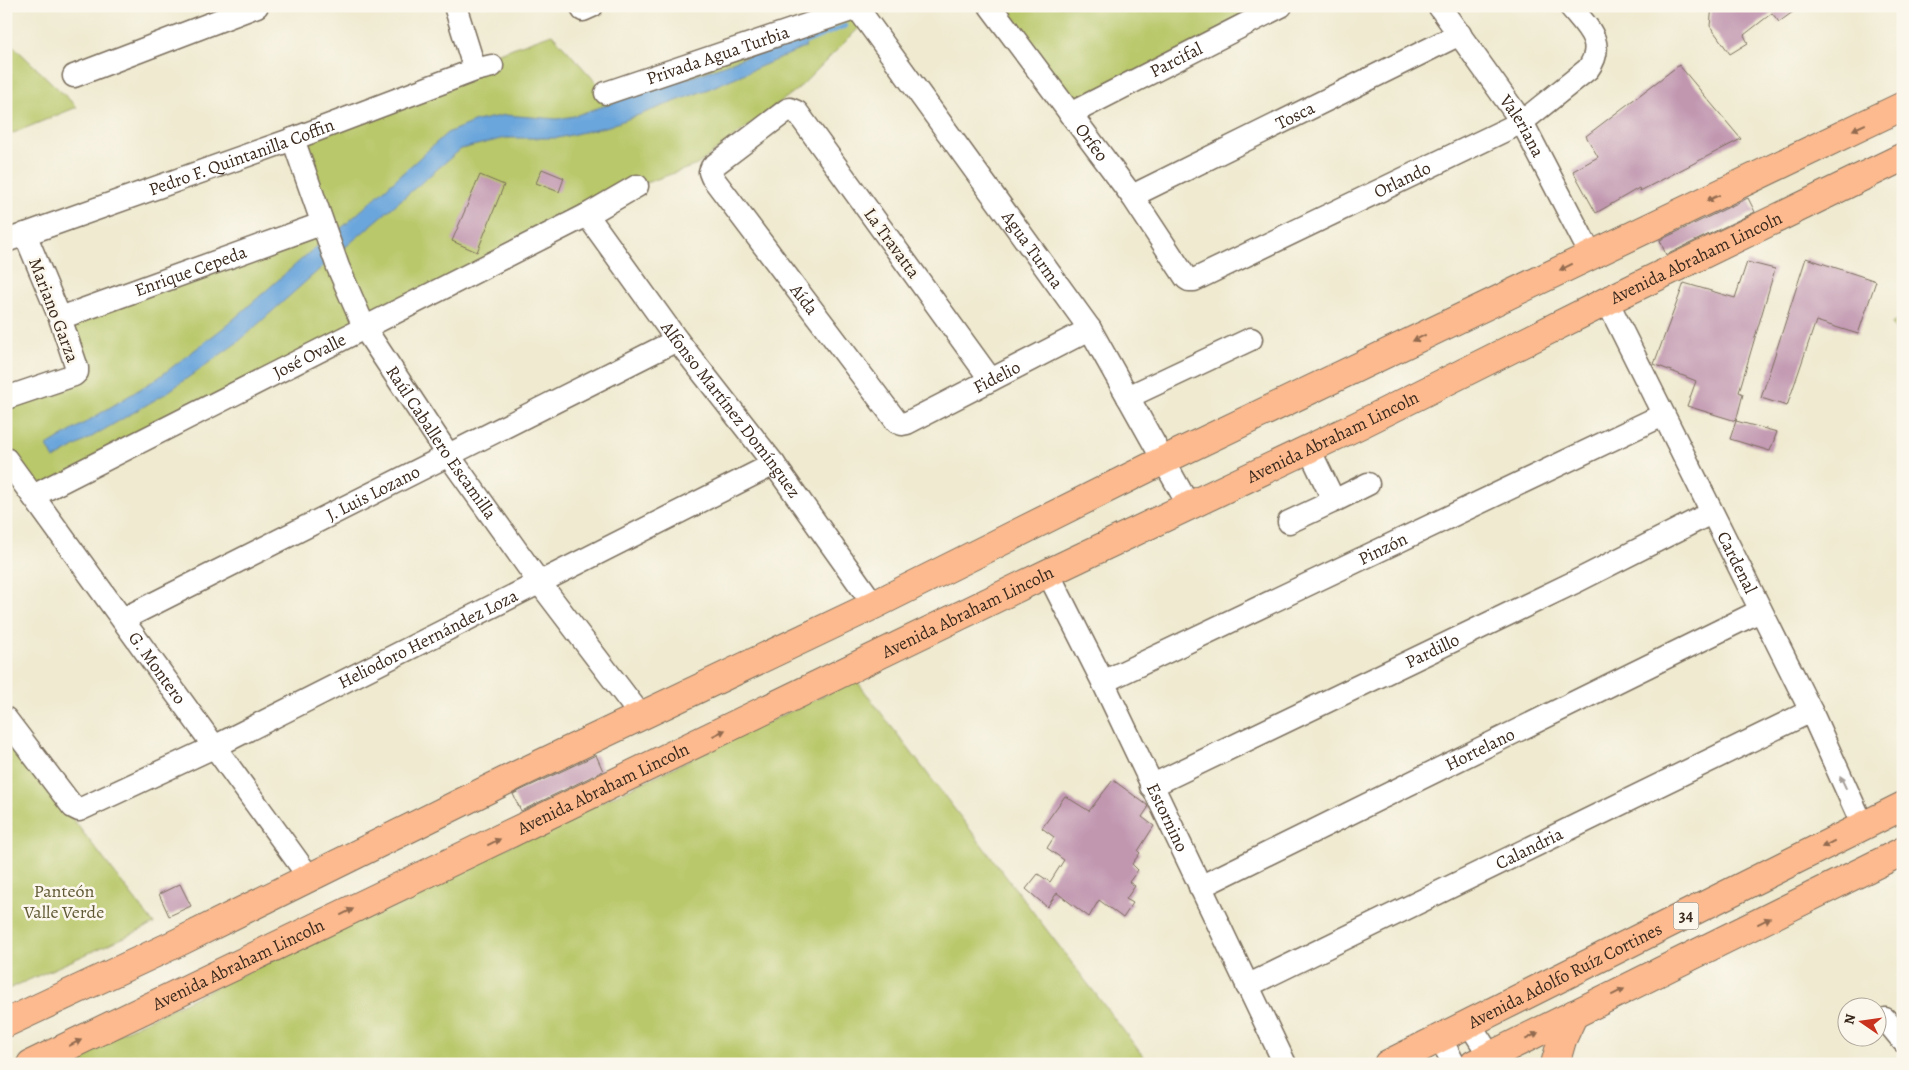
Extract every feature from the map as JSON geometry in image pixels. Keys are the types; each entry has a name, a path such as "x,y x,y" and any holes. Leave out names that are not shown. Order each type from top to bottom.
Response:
{"main road":[{"path":"6,1023 177,943 641,716 874,605 1164,460 1903,106"},
{"name":"Avenida Abraham Lincoln","path":"31,1064 1309,449 1606,301 1903,157"},
{"name":"Avenida Adolfo Ruíz Cortines","path":"1388,1064 1903,806"},
{"name":"34","path":"1486,1061 1574,1014 1903,851"},
{"path":"1555,1064 1562,1040 1574,1014"}],"street":[{"path":"74,76 211,14 257,6"},
{"name":"Pedro F. Quintanilla Coffin","path":"15,237 292,139 484,68 454,6"},
{"name":"Orfeo","path":"990,6 1132,196 1189,280"},
{"name":"Parcifal","path":"1070,114 1280,6"},
{"name":"Valeriana","path":"1439,6 1522,122 1592,255"},
{"name":"Orlando","path":"1189,280 1194,280 1522,122 1588,69 1594,61 1597,52 1592,34 1570,6"},
{"name":"Privada Agua Turbia","path":"606,93 858,7"},
{"name":"Agua Turma","path":"858,7 1090,329 1189,506"},
{"name":"Tosca","path":"1132,196 1460,34"},
{"name":"Aída","path":"790,109 786,110 712,167 710,172 898,422 902,424"},
{"name":"La Travatta","path":"790,109 797,112 991,380"},
{"name":"Raúl Caballero Escamilla","path":"292,139 338,267 365,328 449,456 539,582 641,716"},
{"name":"José Ovalle","path":"33,496 587,215 637,186"},
{"name":"Alfonso Martínez Domínguez","path":"587,215 676,340 774,464 874,605"},
{"name":"Enrique Cepeda","path":"60,318 324,230"},
{"name":"Mariano Garza","path":"6,398 74,376 77,372 60,318 15,237"},
{"name":"Cardenal","path":"1606,301 1811,711 1864,826"},
{"name":"Fidelio","path":"902,424 1090,329"},
{"path":"1128,397 1251,339"},
{"name":"J. Luis Lozano","path":"123,619 676,340"},
{"name":"Pinzón","path":"1103,682 1662,415"},
{"path":"1309,449 1334,501"},
{"name":"G. Montero","path":"6,459 216,746 309,877"},
{"name":"Heliodoro Hernández Loza","path":"6,719 74,807 79,810 216,746 774,464"},
{"path":"1289,522 1368,484"},
{"name":"Pardillo","path":"1151,786 1576,581 1711,513"},
{"name":"Estornino","path":"1048,573 1103,682 1285,1064"},
{"name":"Hortelano","path":"1200,887 1760,611"},
{"name":"Calandria","path":"1247,986 1811,711"},
{"path":"1886,1020 1903,1041"},
{"path":"1469,1023 1486,1061"},
{"path":"1440,1038 1454,1064"}],"green space":[{"path":"990,6 1281,6 1070,114"},
{"path":"856,7 863,24 799,88 697,165 637,186 33,496 6,459 6,398 74,375 60,318 322,224 293,139 492,66 496,54 552,34 606,93"},
{"path":"6,39 77,107 6,136"},
{"path":"1903,318 1903,347 1892,323"},
{"path":"856,680 1149,1064 56,1064"},
{"name":"Panteón Valle Verde","path":"6,733 154,924 6,990"}],"water":[{"path":"802,36 806,47 706,90 609,126 558,138 505,138 461,149 322,267 238,342 165,394 54,459 47,446 158,378 227,325 311,251 345,225 447,133 476,121 505,115 557,119 574,116 700,74"}],"building":[{"path":"1712,6 1801,6 1779,22 1772,13 1744,35 1748,43 1730,54 1710,26"},
{"path":"1679,65 1741,139 1640,191 1639,188 1596,213 1573,171 1598,157 1586,136"},
{"path":"542,169 564,178 559,192 536,183"},
{"path":"480,175 504,185 477,252 452,241"},
{"path":"1748,198 1755,212 1666,255 1660,240"},
{"path":"1806,258 1876,281 1858,334 1816,321 1787,406 1761,398"},
{"path":"1747,262 1775,269 1739,392 1743,394 1736,421 1687,406 1696,381 1654,364 1684,283 1735,298"},
{"path":"1736,421 1777,432 1770,451 1730,439"},
{"path":"596,755 603,771 521,811 513,794"},
{"path":"1113,780 1147,805 1148,808 1142,817 1154,826 1132,864 1138,870 1129,882 1135,886 1126,899 1133,903 1123,918 1099,900 1089,917 1057,893 1047,907 1026,889 1038,874 1050,882 1064,860 1047,848 1054,837 1042,828 1065,796 1089,811"},
{"path":"180,884 191,906 169,916 159,894"}],"waterway":[{"path":"799,45 845,26"}]}
